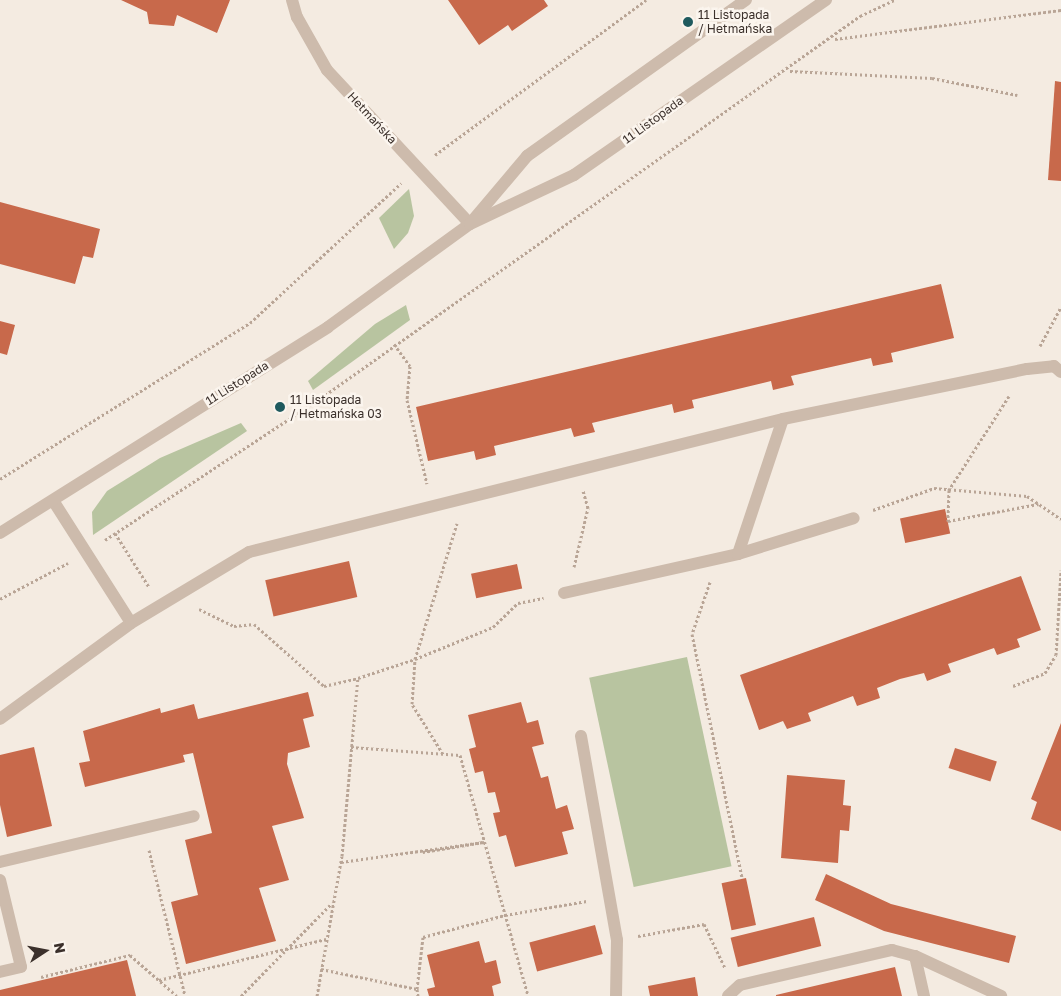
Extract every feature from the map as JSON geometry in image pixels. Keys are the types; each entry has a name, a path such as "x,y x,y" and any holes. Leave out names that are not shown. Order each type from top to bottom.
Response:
{"street":[{"name":"Hetmańska","path":"292,0 296,17 326,70 470,224"},
{"name":"11 Listopada","path":"470,224 527,156 746,0"},
{"name":"11 Listopada","path":"0,533 54,502 328,327 470,224 574,175 826,0"},
{"path":"0,719 131,623 249,552 783,419 1027,369 1054,366 1061,372"},
{"path":"738,554 783,419"},
{"path":"54,502 131,623"},
{"path":"566,593 738,554 854,518"},
{"path":"581,736 618,940 616,996"},
{"path":"0,862 194,816"},
{"path":"0,880 21,967 0,972"},
{"path":"732,992 892,950 915,956 1001,996"},
{"path":"915,956 924,996"}],"path":[{"path":"0,480 250,323 419,168 646,0"},
{"path":"0,598 85,553 321,398 394,344 789,71 832,40 860,16 894,0"},
{"path":"832,40 1061,10"},
{"path":"789,71 932,78 1017,95"},
{"path":"1038,504 948,521 949,490 1027,369 1061,307"},
{"path":"394,344 410,366 407,400 432,507"},
{"path":"854,518 934,488 1027,496 1061,520"},
{"path":"444,754 412,704 415,659 464,499"},
{"path":"172,597 234,626 254,624 324,686 358,678 415,659 492,627 518,603 566,593 588,508"},
{"path":"115,533 160,604"},
{"path":"718,558 692,634 742,878"},
{"path":"1014,686 1045,673 1056,655 1061,570"},
{"path":"316,996 340,862 358,678"},
{"path":"351,748 460,754 528,996"},
{"path":"143,828 185,996"},
{"path":"340,862 423,852 484,842"},
{"path":"418,996 417,989 424,937 505,915 610,898"},
{"path":"242,996 333,902"},
{"path":"618,940 704,924 732,992"},
{"path":"159,980 326,939"},
{"path":"37,977 130,955 177,996"},
{"path":"321,969 417,989"}],"green space":[{"path":"409,189 414,216 408,233 394,249 379,218"},
{"path":"406,305 410,320 313,390 308,381 375,324"},
{"path":"241,423 247,431 93,535 92,512 107,491 160,458"},
{"path":"687,657 731,866 634,887 589,678"}],"building":[{"path":"121,0 230,0 217,33 177,15 174,26 149,24 147,12"},
{"path":"448,0 544,0 548,6 512,31 508,25 479,45"},
{"path":"1055,81 1061,82 1061,181 1048,180"},
{"path":"0,202 100,229 93,258 83,256 75,284 0,264"},
{"path":"941,284 954,338 891,353 893,362 873,366 871,358 791,376 794,385 773,390 771,381 692,400 694,408 674,413 672,404 592,423 595,432 574,437 571,428 494,446 496,455 476,460 474,451 428,461 416,407"},
{"path":"0,321 15,325 7,355 0,353"},
{"path":"945,509 950,533 905,543 900,519"},
{"path":"349,561 357,597 274,616 265,580"},
{"path":"517,564 522,588 476,598 471,574"},
{"path":"1021,576 1041,630 1017,639 1020,647 997,655 994,648 948,664 951,672 927,681 924,673 900,679 877,688 880,698 857,706 853,696 808,713 811,721 787,729 783,721 759,730 740,675"},
{"path":"308,692 314,716 303,719 310,747 288,753 287,764 304,818 272,826 289,880 259,888 276,941 186,964 171,902 198,895 185,840 212,833 193,753 183,755 185,762 85,787 79,763 90,761 83,731 160,708 161,713 194,704 198,719"},
{"path":"521,702 527,723 538,720 544,744 532,747 541,778 548,776 556,809 567,805 574,829 562,832 568,854 515,867 506,835 499,837 493,813 500,812 495,792 488,793 483,771 475,773 469,749 476,747 468,715"},
{"path":"1061,723 1061,831 1031,819 1037,802 1031,799"},
{"path":"34,747 52,826 7,837 0,805 0,755"},
{"path":"955,748 997,762 990,782 949,768"},
{"path":"787,775 845,780 843,805 851,806 849,831 840,830 838,863 781,858"},
{"path":"826,874 891,904 1016,936 1009,963 884,931 815,900"},
{"path":"746,878 756,925 732,930 722,883"},
{"path":"814,917 821,946 738,967 731,938"},
{"path":"595,925 603,954 537,972 529,943"},
{"path":"479,941 485,963 496,960 501,983 492,986 494,996 429,996 427,989 435,987 427,955"},
{"path":"127,960 136,996 0,996 0,990"},
{"path":"895,967 902,996 776,996 776,995"},
{"path":"695,977 698,996 650,996 648,986"}],"place":[{"name":"11 Listopada / Hetmańska","path":"688,22"},
{"name":"11 Listopada / Hetmańska 03","path":"280,407"}]}
